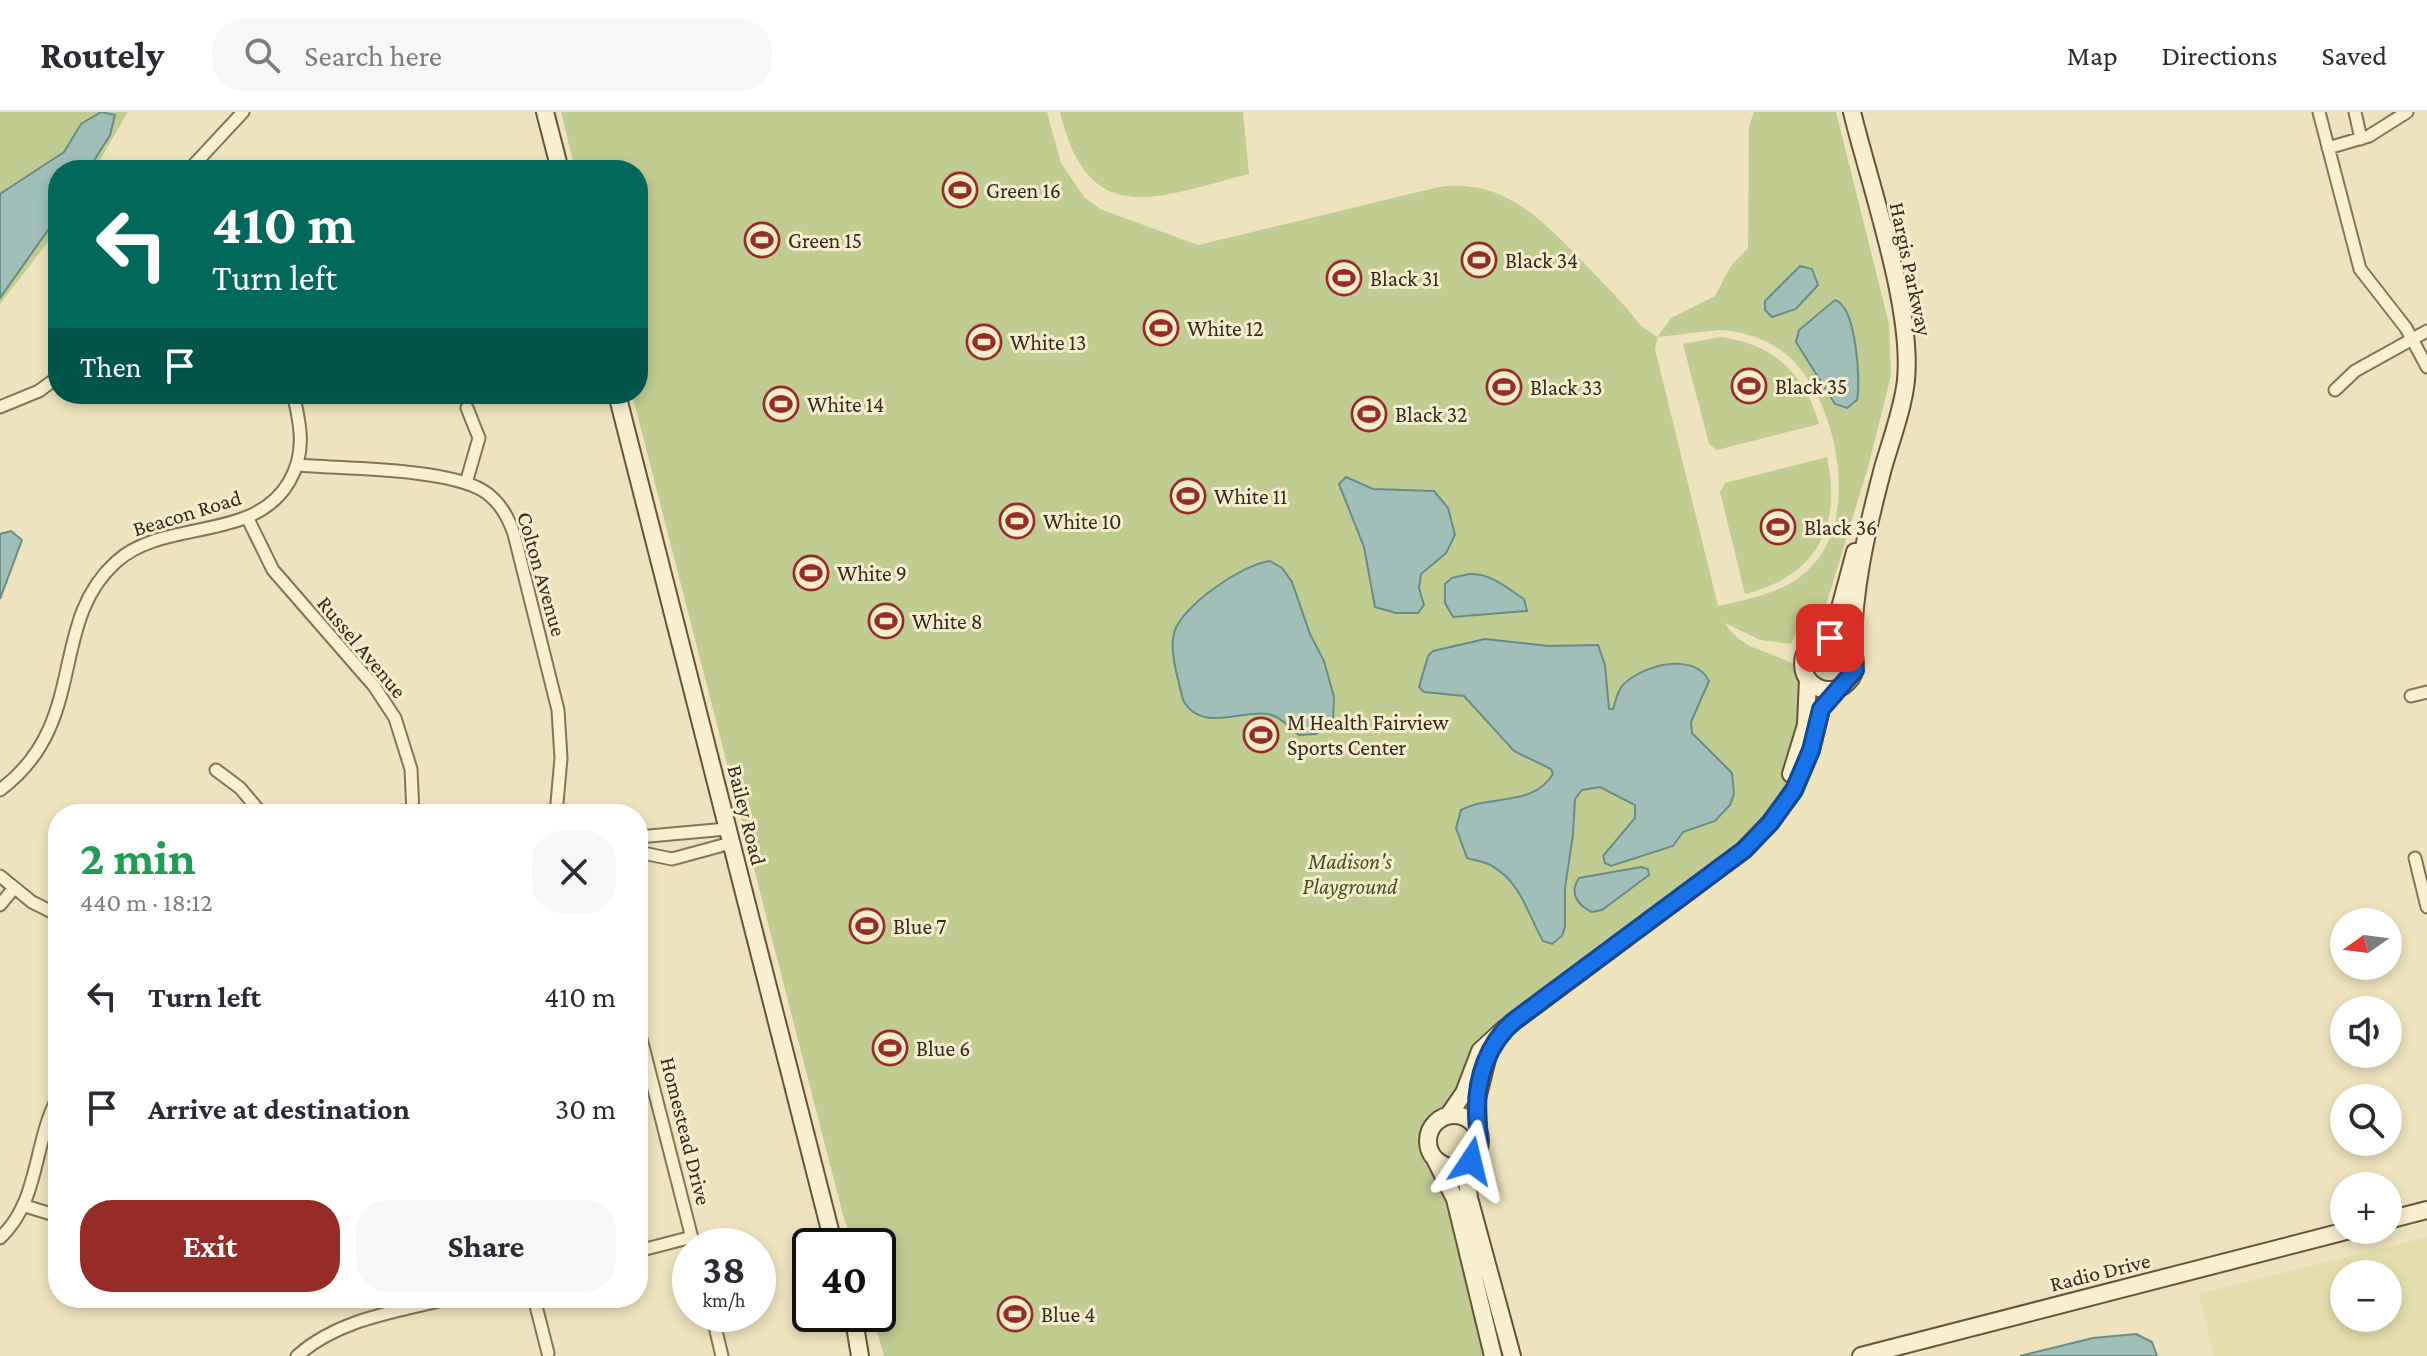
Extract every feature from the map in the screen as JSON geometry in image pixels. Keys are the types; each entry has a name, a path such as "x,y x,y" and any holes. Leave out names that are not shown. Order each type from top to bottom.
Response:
{"street":[{"path":"198,160 243,112"},
{"path":"545,112 557,160"},
{"name":"Hargis Parkway","path":"1852,112 1899,299 1905,340 1906,381 1867,530 1853,620 1853,654"},
{"path":"2319,112 2360,269 2412,338 2427,367"},
{"path":"2355,112 2361,139"},
{"path":"2328,148 2361,139 2407,112"},
{"path":"2335,390 2355,371 2427,331"},
{"path":"0,407 48,384"},
{"name":"Beacon Road","path":"0,790 27,766 53,726 81,617 97,582 109,568 151,542 247,517 276,499 298,465 302,432 295,404"},
{"name":"Bailey Road","path":"620,404 829,1228"},
{"path":"466,483 479,438 467,408"},
{"name":"Colton Avenue","path":"298,465 435,477 466,483 493,498 514,534 558,710 561,758 557,804"},
{"name":"Russel Avenue","path":"247,517 273,570 374,686 395,718 411,769 413,804"},
{"name":"Hargis Parkway","path":"1823,639 1837,619 1855,552 1867,530"},
{"path":"1493,1356 1455,1199 1429,1148 1429,1135 1436,1122 1448,1116 1464,1093 1480,1051 1514,1021 1744,850 1779,809 1803,772 1821,709 1855,670 1853,654 1844,642 1823,639 1814,643 1805,656 1808,679 1806,725 1779,809"},
{"path":"1808,679 1822,689 1839,688"},
{"path":"2411,696 2427,692"},
{"path":"216,770 240,788 254,804"},
{"path":"648,837 729,836"},
{"path":"648,854 672,859 729,836"},
{"path":"2415,858 2427,907"},
{"path":"0,876 48,909"},
{"path":"0,905 14,888"},
{"path":"1490,1045 1477,1099 1479,1148 1471,1161 1469,1198 1512,1356"},
{"name":"Homestead Drive","path":"648,1066 689,1228"},
{"path":"1448,1116 1462,1117 1478,1131"},
{"path":"0,1238 25,1206 48,1120"},
{"path":"1435,1159 1449,1167 1471,1161"},
{"path":"25,1206 48,1213"},
{"path":"2402,1216 2427,1210"},
{"name":"Radio Drive","path":"1861,1356 2330,1235"},
{"path":"648,1249 672,1245"},
{"path":"297,1356 328,1332 412,1308"},
{"path":"537,1308 548,1353"},
{"path":"716,1332 722,1356"},
{"path":"856,1332 860,1356"},
{"path":"860,1332 870,1356"}],"shaded area":[{"path":"2427,1237 2427,1356 2214,1356 2199,1294 2330,1261 2330,1332 2402,1332 2402,1260 2335,1260"}],"green space":[{"path":"0,112 128,112 100,160 48,160 48,242 0,304"},
{"name":"M Health Fairview Sports Center","path":"561,112 1047,112 1061,163 1084,197 1100,209 1198,245 1439,187 1483,189 1502,195 1536,217 1612,292 1640,325 1657,337 1671,318 1715,296 1731,266 1748,248 1749,126 1754,112 1836,112 1889,324 1891,376 1868,467 1827,602 1815,620 1796,632 1791,644 1760,640 1725,623 1741,641 1784,659 1805,672 1800,746 1770,823 1514,1021 1432,1128 1429,1148 1442,1170 1493,1356 884,1356 877,1332 896,1332 896,1228 847,1228 635,404 648,404 648,160 573,160","holes":["1719,330 1755,337 1787,355 1804,374 1819,399 1837,458 1839,488 1836,518 1827,544 1802,575 1791,583 1756,597 1718,606 1655,349 1658,337"]},
{"path":"1060,112 1243,112 1249,174 1156,196 1131,197 1108,190 1089,176 1073,150"},
{"name":"Black 35","path":"1721,337 1757,347 1785,364 1805,390 1819,424 1717,450 1709,444 1683,344"},
{"name":"Black 36","path":"1827,457 1831,505 1819,545 1807,561 1790,575 1745,594 1720,492 1725,483"}],"water":[{"path":"101,112 115,115 110,135 94,160 52,160 64,152 81,124"},
{"path":"48,162 48,230 0,298 0,194"},
{"path":"1800,266 1812,269 1818,285 1796,309 1772,317 1765,310 1765,301"},
{"path":"1835,300 1848,315 1857,361 1857,400 1847,408 1835,404 1796,342 1799,330"},
{"path":"1346,477 1373,489 1434,491 1448,508 1455,535 1446,553 1421,574 1419,588 1424,605 1418,613 1396,613 1375,607 1364,547 1339,484"},
{"path":"11,531 22,540 0,599 0,534"},
{"path":"1270,561 1282,568 1292,582 1310,634 1324,661 1334,697 1333,721 1316,734 1299,735 1280,719 1267,714 1222,718 1200,716 1183,700 1173,649 1174,633 1179,622 1214,588 1245,570"},
{"path":"1469,574 1484,576 1505,586 1524,599 1527,611 1453,617 1445,603 1445,584 1452,578"},
{"path":"1485,639 1548,646 1598,645 1605,665 1609,709 1613,709 1623,685 1643,672 1668,664 1692,666 1709,681 1691,722 1692,733 1732,773 1734,794 1730,805 1715,821 1683,832 1673,846 1611,866 1605,863 1603,856 1635,818 1635,805 1600,787 1582,790 1575,799 1565,888 1565,927 1562,936 1552,944 1543,941 1510,881 1489,864 1467,858 1456,828 1461,810 1534,791 1553,774 1551,769 1514,751 1464,696 1424,692 1419,687 1428,656 1433,651"},
{"path":"1641,867 1648,869 1649,875 1602,910 1592,912 1576,898 1579,878"},
{"path":"2136,1334 2152,1342 2157,1356 2020,1356 2093,1338"}],"place":[{"name":"Green 16","path":"960,190"},
{"name":"Green 15","path":"762,240"},
{"name":"Black 34","path":"1479,260"},
{"name":"Black 31","path":"1344,278"},
{"name":"White 12","path":"1161,328"},
{"name":"White 13","path":"984,342"},
{"name":"Black 35","path":"1749,386"},
{"name":"Black 33","path":"1504,387"},
{"name":"White 14","path":"781,404"},
{"name":"Black 32","path":"1369,414"},
{"name":"White 11","path":"1188,496"},
{"name":"White 10","path":"1017,521"},
{"name":"Black 36","path":"1778,527"},
{"name":"White 9","path":"811,573"},
{"name":"White 8","path":"886,621"},
{"name":"M Health Fairview Sports Center","path":"1261,735"},
{"name":"Blue 7","path":"867,926"},
{"name":"Blue 6","path":"890,1048"},
{"name":"Blue 4","path":"1015,1314"}],"route":[{"path":"1471,1161 1479,1148 1477,1099 1490,1045 1514,1021 1744,850 1770,823 1794,790 1811,750 1821,709 1830,696 1852,678 1855,670 1849,647 1830,638"}],"park label":[{"name":"Madison's Playground","path":"1350,874"}]}
